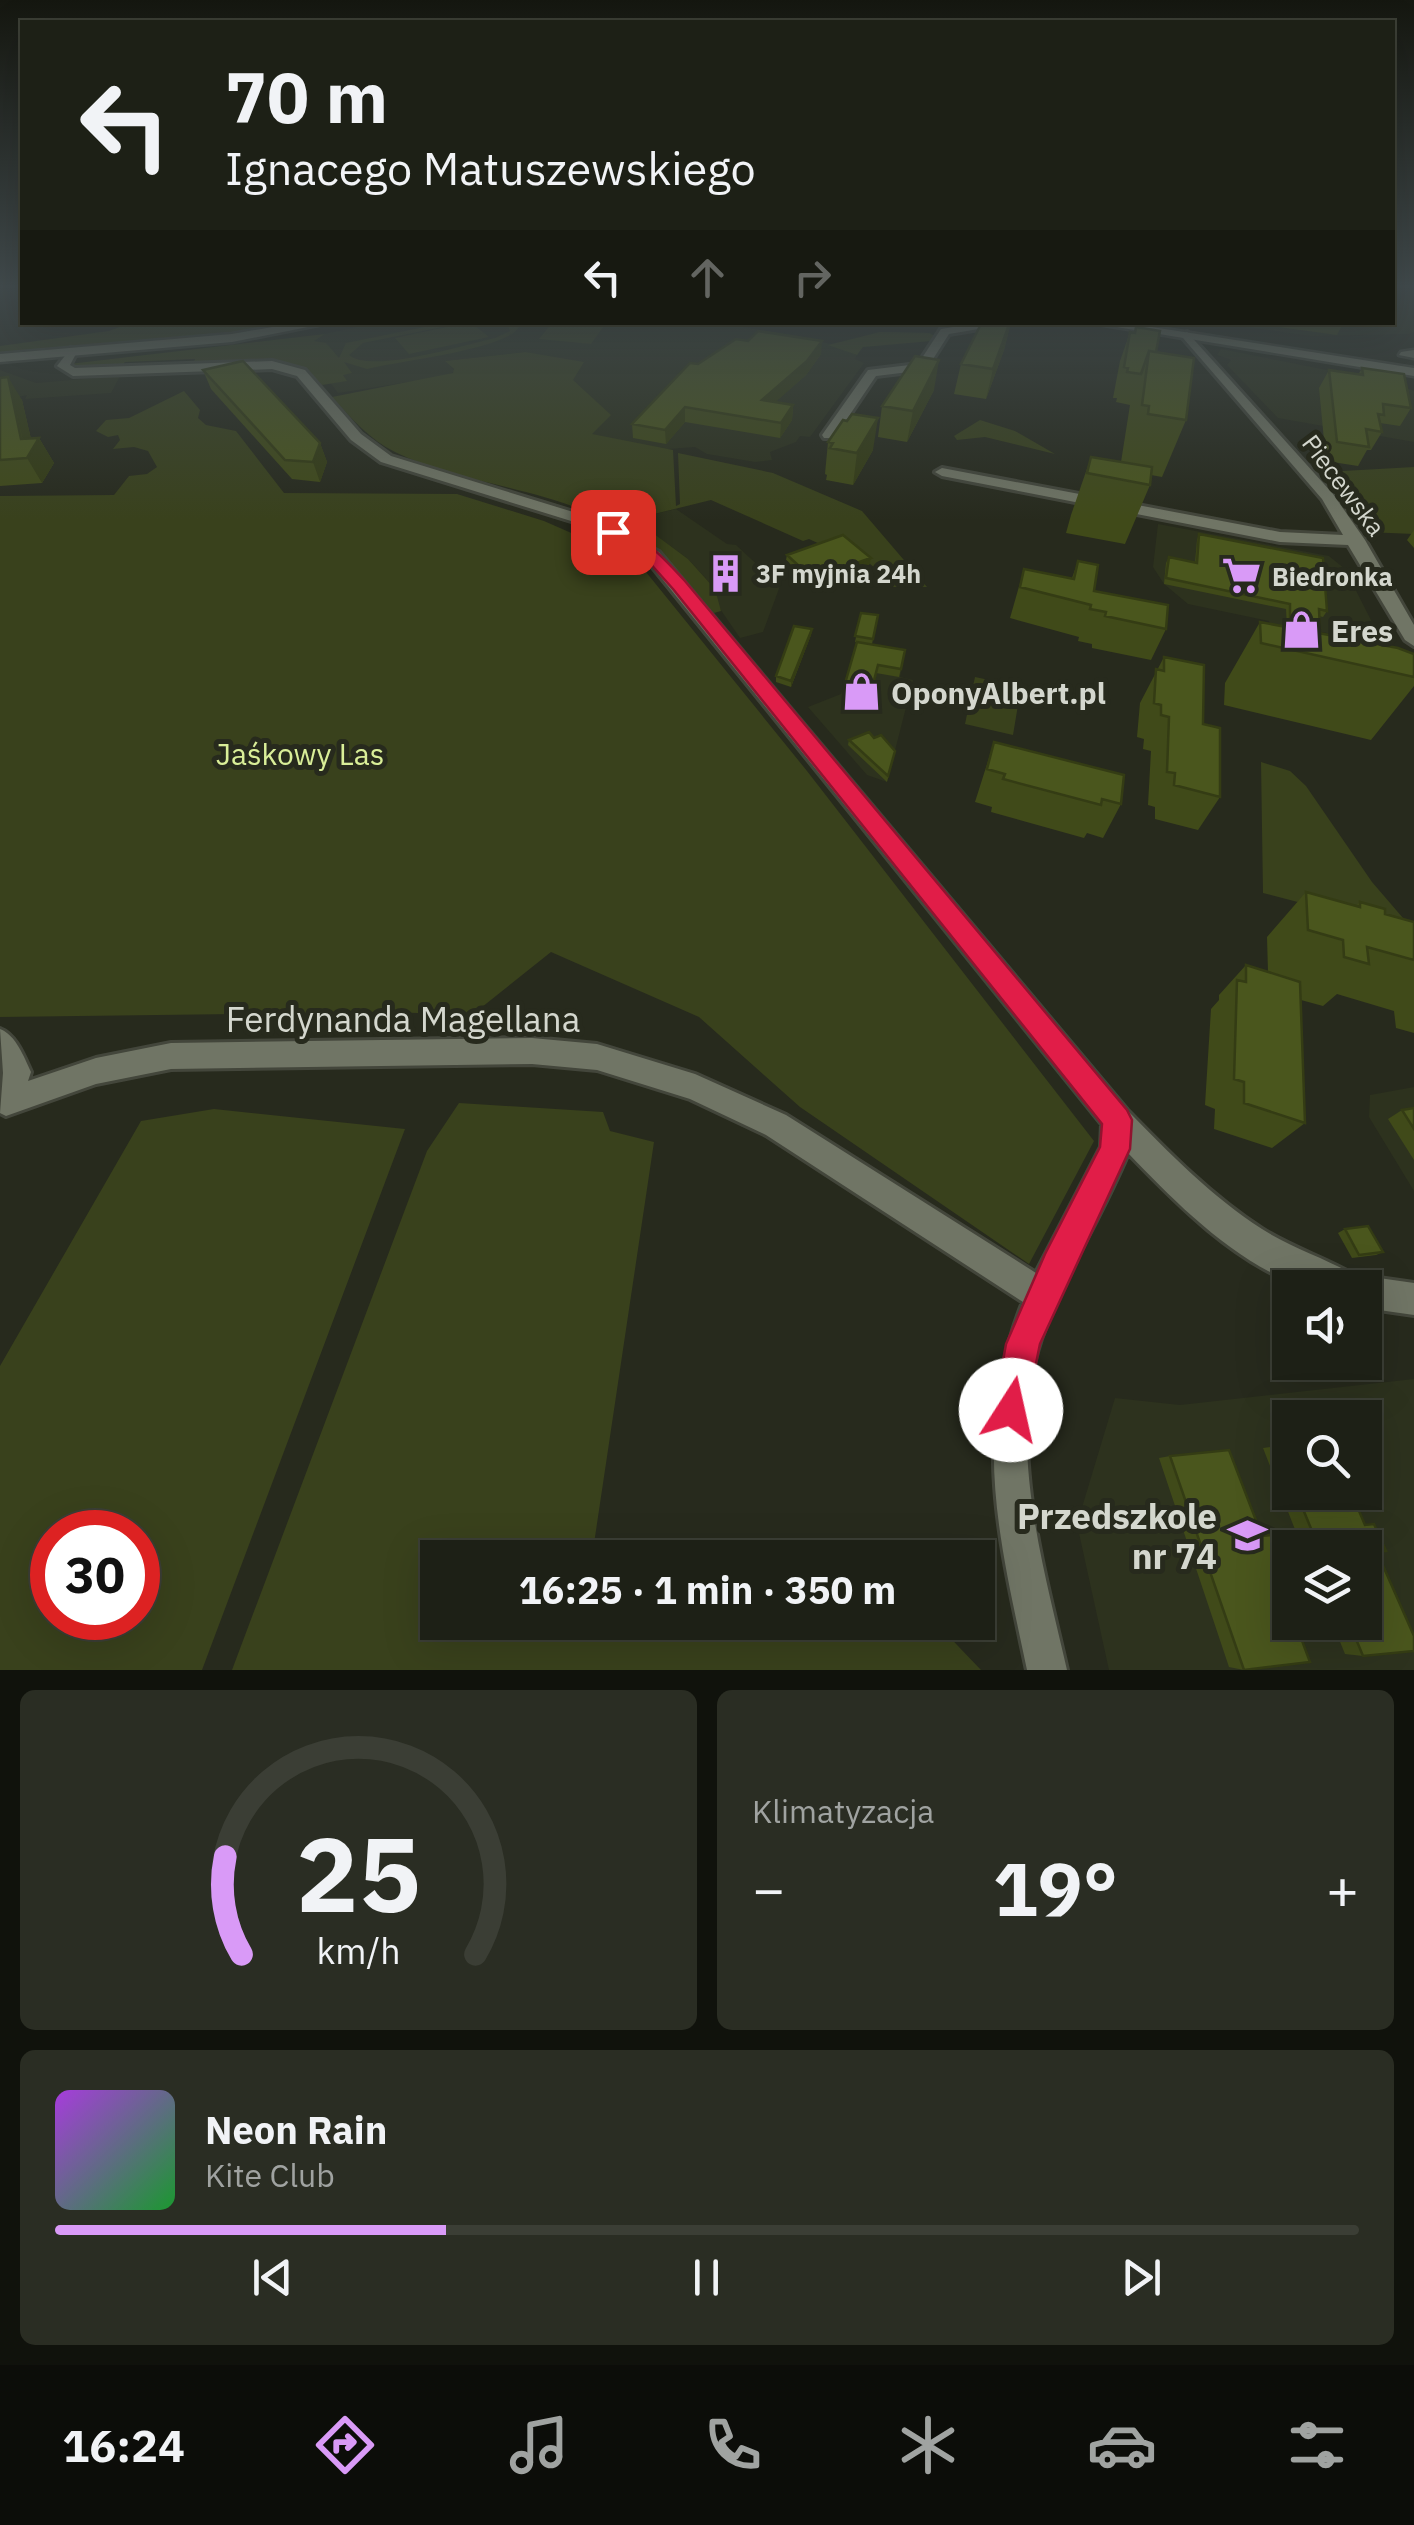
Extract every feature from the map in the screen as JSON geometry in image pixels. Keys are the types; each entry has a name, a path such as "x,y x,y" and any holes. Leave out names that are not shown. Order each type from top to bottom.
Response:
{"street":[{"path":"66,365 64,369 80,372 272,365 294,368 356,437 386,459 590,522 653,556 1117,1120 1220,1221 1281,1260 1305,1270"},
{"path":"829,435 872,373 924,365"},
{"name":"Piecewska","path":"1210,365 1328,497 1414,640"},
{"path":"1377,365 1414,372"},
{"path":"942,472 1263,534 1357,540"},
{"name":"Ferdynanda Magellana","path":"0,1041 17,1072 3,1100"},
{"name":"Ferdynanda Magellana","path":"3,1100 96,1071 171,1056 532,1050 596,1057 695,1088 776,1125 1042,1295"},
{"path":"1047,1670 1014,1520 1011,1410 1023,1344 1042,1295 1115,1149 1117,1120"},
{"path":"1382,1294 1414,1298"}],"shaded area":[{"path":"317,365 450,365 455,371 447,376 338,393"},
{"path":"535,365 863,365 810,437 800,436 796,442 770,452 772,460 755,462 707,454 695,447 604,454"},
{"path":"1227,365 1302,365 1393,383 1414,391 1414,442 1278,418"},
{"path":"0,370 36,383 120,376 111,393 25,399 27,395 0,401"},
{"path":"676,509 727,544 736,545 780,586 763,632 740,638 716,603 715,589 688,559 633,519"},
{"path":"1158,524 1329,556 1345,569 1374,626 1394,648 1322,632 1321,637 1270,626 1269,621 1188,604 1164,584 1153,567"},
{"path":"854,649 904,658 900,677 913,680 887,782 867,775 808,707 841,694"},
{"path":"1414,1087 1414,1191 1369,1117 1370,1095"},
{"name":"Przedszkole nr 74","path":"1414,1379 1414,1670 1109,1670 1077,1524 1115,1398 1180,1405"}],"green space":[{"path":"71,365 123,365 122,366 79,370"},
{"path":"290,365 346,365 352,373 343,375 347,381 322,385"},
{"path":"354,365 388,365 367,369"},
{"path":"449,365 582,365 573,380 611,415 592,434 673,450 676,506 680,504 678,453 773,473 862,511 927,587 889,587 887,578 840,539 822,545 809,539 803,541 711,500 634,519 688,559 715,589 721,611 714,613 667,563 612,524 559,502 448,472 395,452 369,435 332,397 453,373"},
{"name":"Jaśkowy Las","path":"184,391 200,410 198,418 206,425 236,431 284,493 457,494 544,521 601,546 646,572 807,771 1094,1141 1029,1264 800,1107 699,1017 551,952 472,1015 390,1012 0,1017 0,496 114,495 129,476 147,474 157,467 148,451 134,447 113,449 120,440 118,435 108,437 96,431 106,420 129,418"},
{"path":"980,420 1015,431 1055,454 985,437 957,440 954,436"},
{"path":"1414,467 1414,534 1366,532 1365,521 1325,472"},
{"path":"975,677 1021,687 1013,735 965,724"},
{"path":"1261,762 1290,771 1306,786 1372,882 1403,918 1397,928 1263,893"},
{"path":"459,1103 603,1112 610,1131 654,1142 595,1540 420,1540 420,1640 952,1640 981,1670 232,1670 427,1151"},
{"path":"214,1109 405,1129 202,1670 0,1670 0,1366 141,1121"}],"building":[{"path":"247,365 320,443 313,462 285,460 203,370"},
{"path":"688,365 802,365 762,400 793,405 781,423 685,407 665,430 632,424"},
{"path":"909,365 936,365 913,411 882,406"},
{"path":"1144,365 1141,374 1127,372 1124,367"},
{"path":"1147,365 1193,365 1186,420 1148,414 1149,406 1142,405"},
{"path":"1362,368 1404,374 1411,408 1383,404 1384,415 1378,414 1382,432 1366,429 1369,447 1337,442 1329,370 1363,375"},
{"path":"8,377 21,439 39,438 27,458 0,460 0,378"},
{"path":"852,414 878,418 857,453 830,448 833,443 828,442"},
{"path":"1091,457 1152,467 1150,485 1087,473"},
{"name":"Biedronka","path":"1199,534 1323,558 1327,611 1319,609 1320,630 1290,624 1290,604 1166,578 1169,557 1197,563"},
{"path":"843,535 871,558 812,578 787,555"},
{"path":"1078,561 1098,565 1094,591 1168,605 1166,629 1105,616 1106,612 1090,609 1091,605 1020,587 1024,569 1074,579"},
{"path":"861,613 878,615 873,639 855,636"},
{"path":"1260,622 1398,648 1414,654 1414,677 1261,643"},
{"path":"794,626 812,629 791,681 776,676"},
{"path":"857,642 905,650 901,669 878,665 871,692 844,687"},
{"path":"1164,657 1204,665 1203,724 1220,728 1220,797 1174,785 1175,773 1167,772 1169,717 1161,715 1161,705 1154,703 1156,669 1164,671"},
{"path":"869,732 874,738 881,735 895,751 888,776 849,740"},
{"path":"994,742 1124,775 1121,804 1102,799 1101,805 1003,779 1005,774 987,769"},
{"path":"1306,892 1360,907 1360,902 1414,922 1414,960 1367,947 1369,964 1344,957 1343,940 1308,930"},
{"path":"1246,965 1300,982 1305,1123 1244,1103 1244,1082 1234,1079 1237,980 1246,982"},
{"path":"1414,1108 1414,1129 1402,1110"},
{"path":"1368,1226 1383,1252 1359,1255 1345,1229"},
{"path":"1229,1450 1262,1536 1272,1535 1272,1640 1302,1640 1310,1662 1244,1670 1170,1456"},
{"path":"1303,1510 1359,1510 1365,1525 1374,1524 1377,1530 1312,1530"},
{"path":"1382,1563 1414,1636 1414,1651 1363,1656 1356,1640 1382,1640"}],"place":[{"name":"3F myjnia 24h","path":"726,573"},
{"name":"Biedronka","path":"1242,576"},
{"name":"Eres","path":"1301,630"},
{"name":"OponyAlbert.pl","path":"861,692"},
{"name":"Przedszkole nr 74","path":"1247,1536"}],"route":[{"path":"613,532 653,556 679,585 1117,1120 1115,1149 1056,1265 1023,1344 1011,1410"}]}
